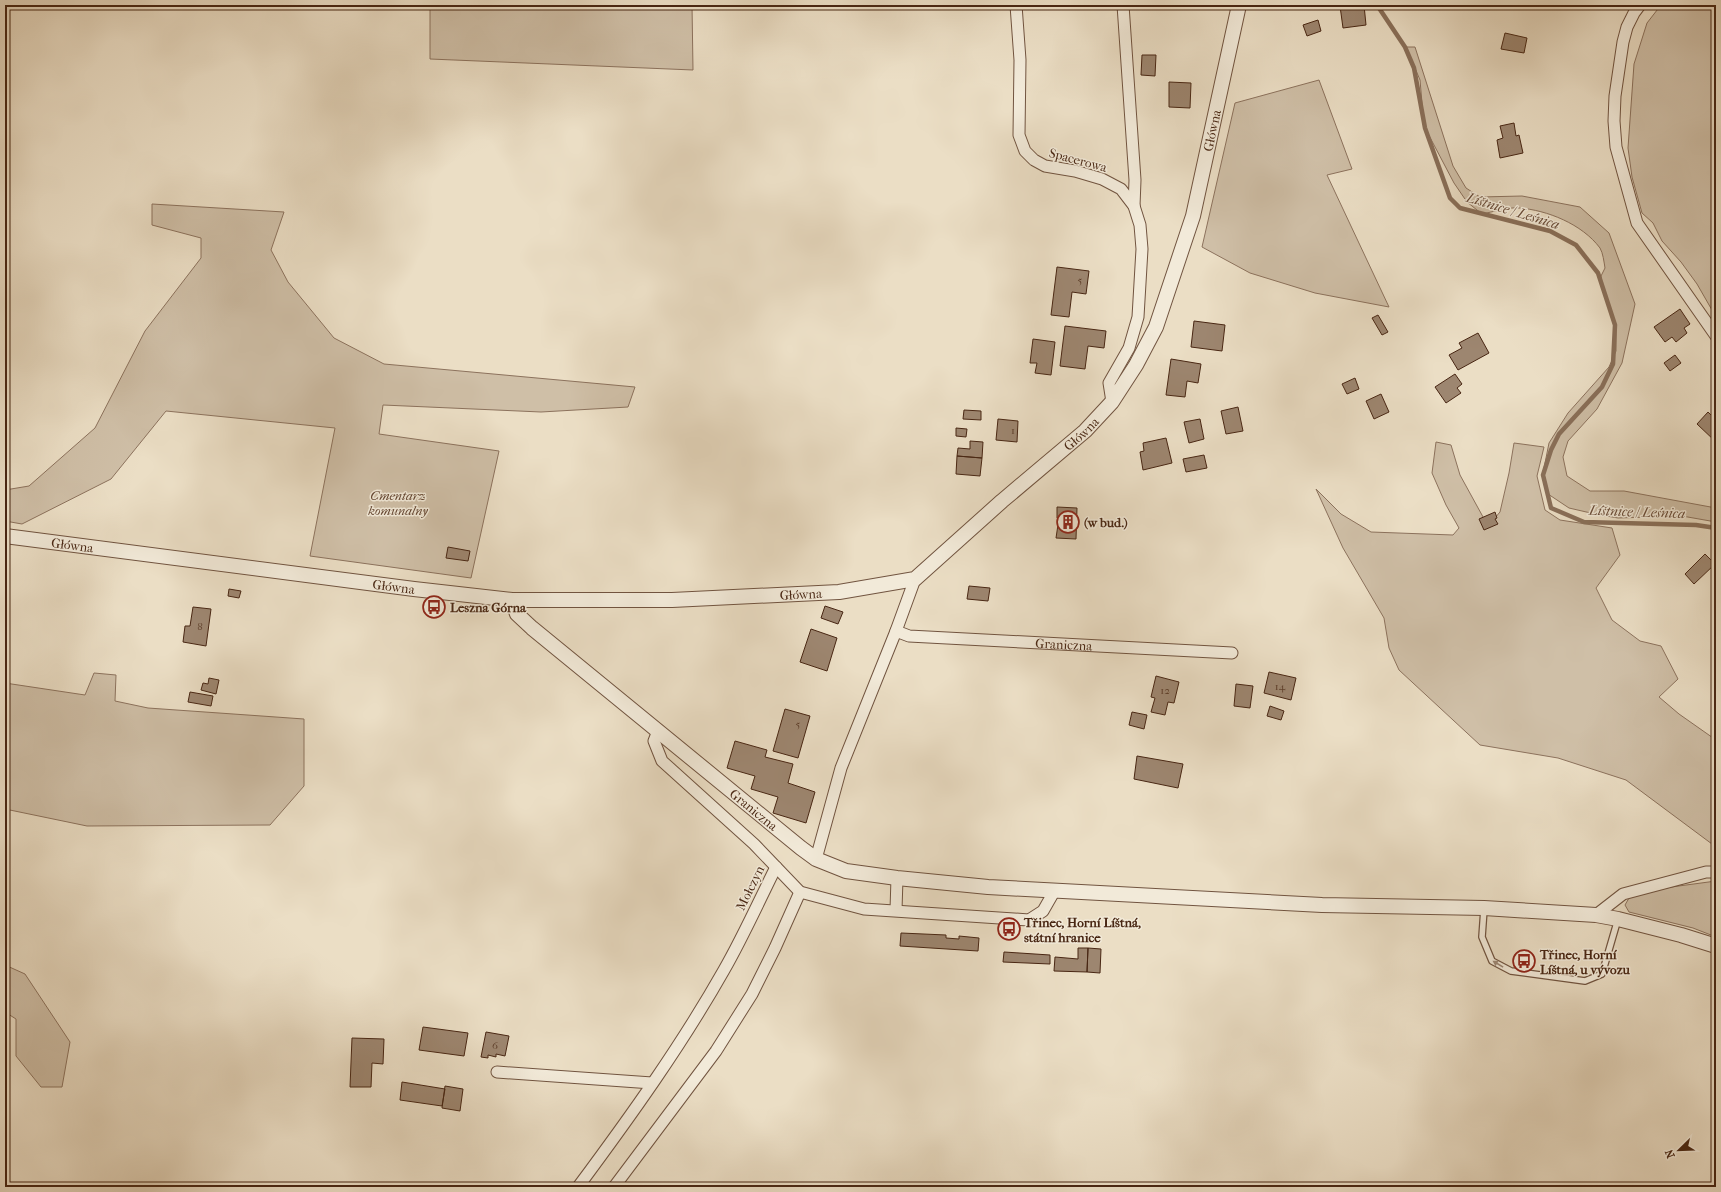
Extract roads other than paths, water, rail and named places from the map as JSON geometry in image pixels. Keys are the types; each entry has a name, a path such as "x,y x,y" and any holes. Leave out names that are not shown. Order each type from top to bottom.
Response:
{"street":[{"name":"Spacerowa","path":"1016,5 1020,60 1019,134 1025,151 1034,160 1045,166 1075,171 1102,179 1121,189 1134,206 1140,225 1142,250 1138,317 1129,348 1109,383 1112,402"},
{"path":"1123,5 1135,180 1134,206"},
{"name":"Główna","path":"5,536 398,587 512,600 672,600 839,592 915,579 1002,501 1085,432 1112,402 1136,365 1156,327 1193,216 1239,5"},
{"path":"1640,5 1627,27 1623,42 1615,96 1614,122 1616,147 1638,223 1716,336"},
{"path":"816,859 840,768 896,631 915,579"},
{"name":"Graniczna","path":"512,600 517,614 532,628 800,848 816,859 846,871 897,878 988,887 1322,905 1484,908 1596,915 1681,935 1716,946"},
{"name":"Graniczna","path":"896,631 908,636 1232,653"},
{"name":"Mołczyn","path":"578,1187 629,1118 688,1029 724,970 776,867 754,844 662,761 654,741 658,731"},
{"path":"776,867 800,892 864,909 1029,920 1043,912 1054,890"},
{"path":"1596,915 1623,894 1706,872 1716,872"},
{"path":"896,910 897,878"},
{"path":"614,1187 716,1051 752,994 800,892"},
{"path":"497,1072 652,1083"}],"lane":[{"path":"1484,908 1482,938 1492,961 1510,971 1585,981 1602,974 1618,919"}],"waterway":[{"name":"Líštnice / Leśnica","path":"1377,5 1405,47 1414,68 1425,128 1450,198 1460,208 1550,231 1576,245 1598,273 1615,325 1613,364 1602,387 1559,434 1551,450 1543,475 1551,508 1584,522 1696,525 1716,528"}],"place":[{"name":"(w bud.)","path":"1068,522"},
{"name":"Leszna Górna","path":"434,607"},
{"name":"Třinec, Horní Líštná, státní hranice","path":"1009,929"},
{"name":"Třinec, Horní Líštná, u vývozu","path":"1524,961"}],"park label":[{"name":"Cmentarz komunalny","path":"398,502"}]}
